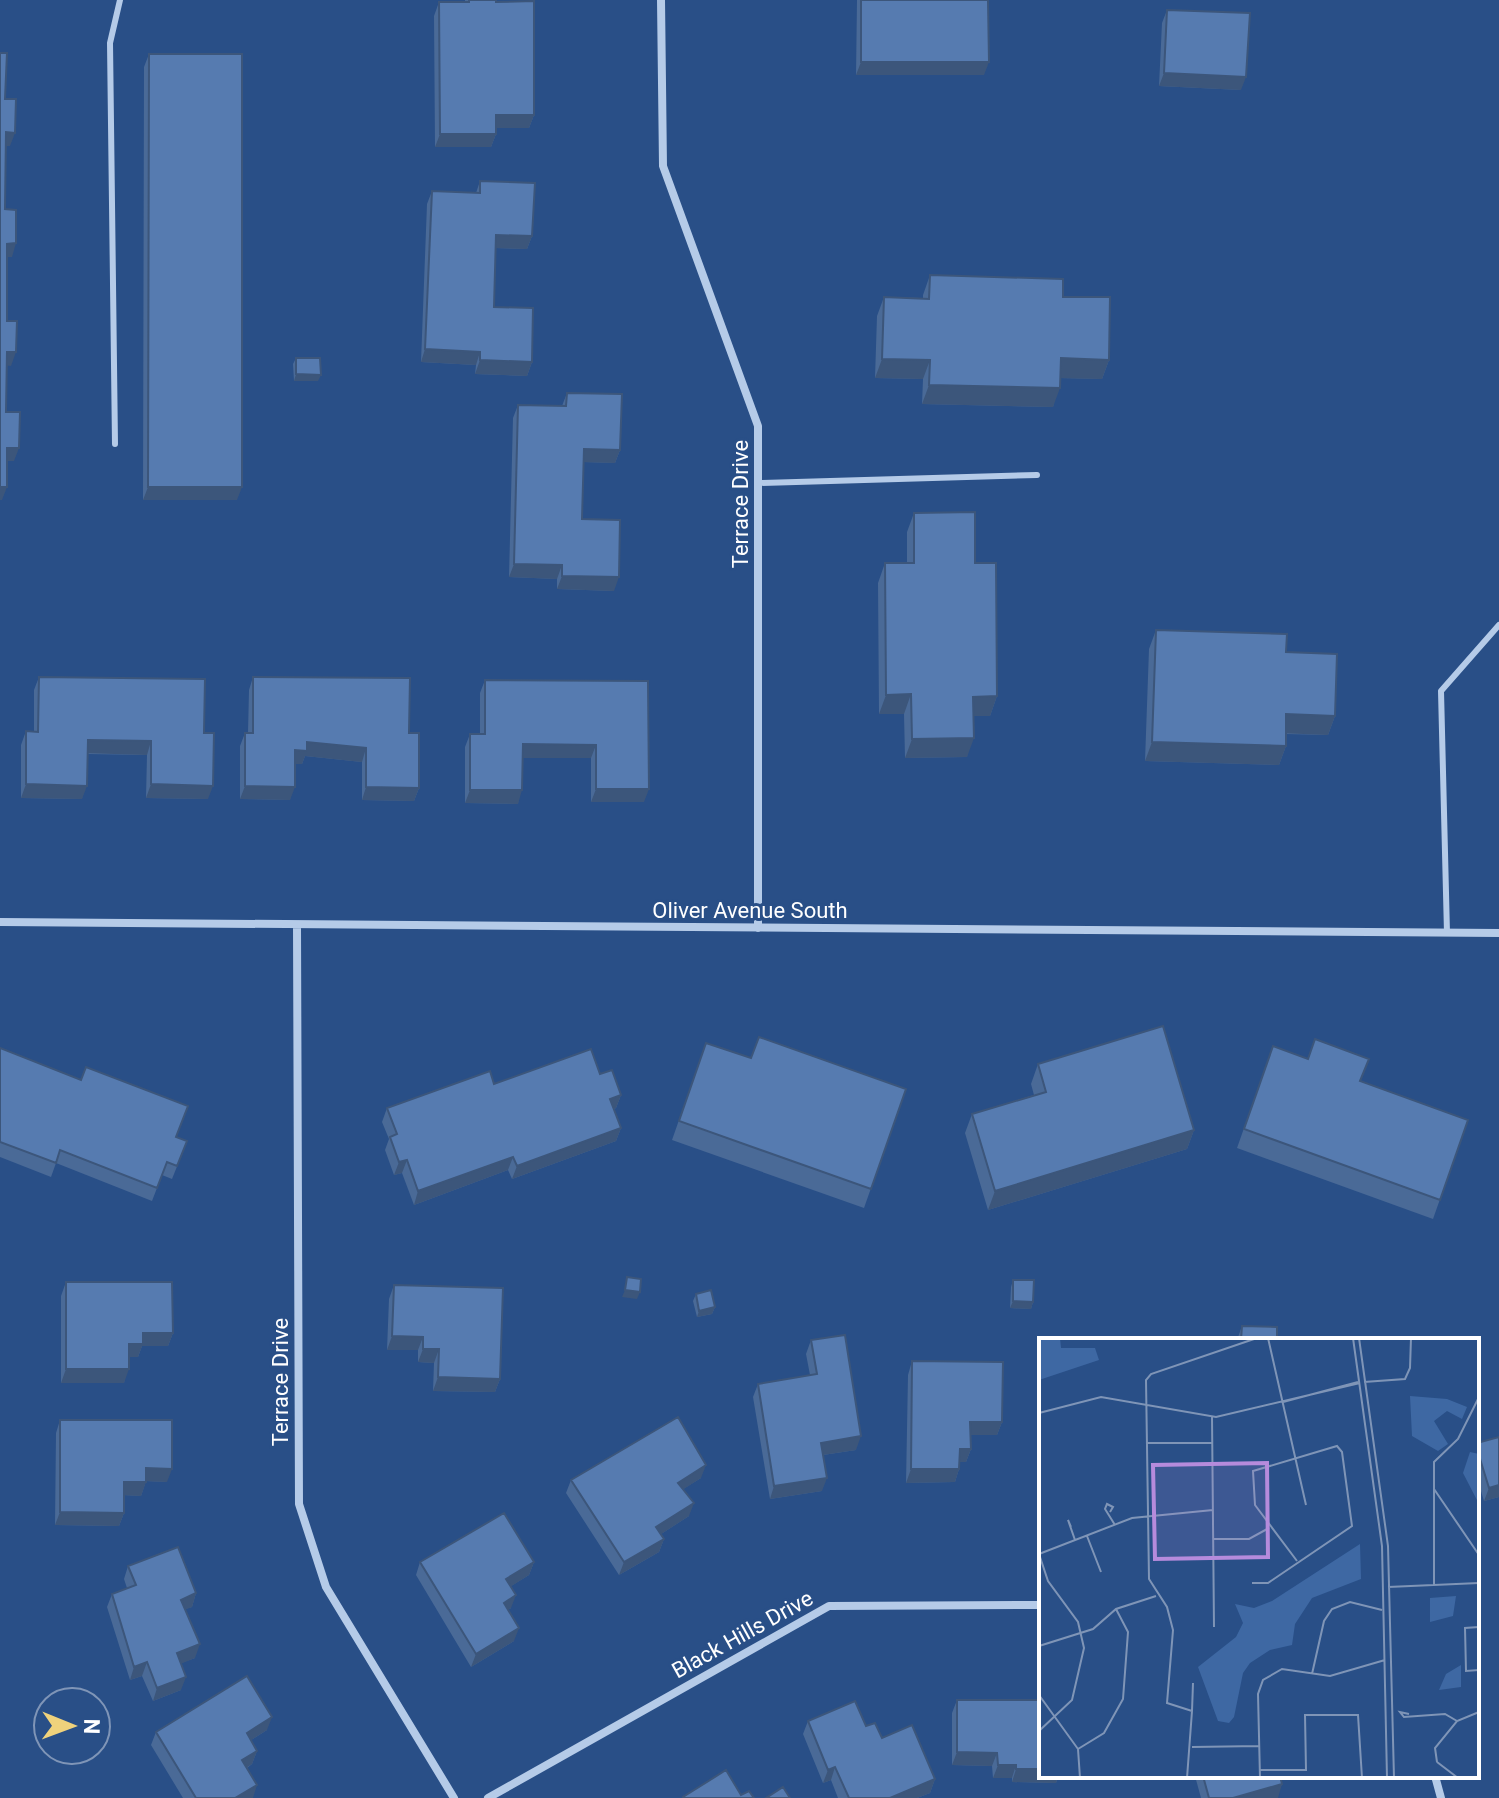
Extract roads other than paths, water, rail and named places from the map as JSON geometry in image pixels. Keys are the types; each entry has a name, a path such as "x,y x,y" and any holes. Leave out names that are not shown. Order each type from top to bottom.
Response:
{"street":[{"name":"Terrace Drive","path":"661,0 663,166 758,426 758,928"},
{"name":"Oliver Avenue South","path":"0,922 1499,933"},
{"name":"Terrace Drive","path":"297,925 299,1504 326,1587 454,1798"},
{"name":"Black Hills Drive","path":"488,1798 829,1606 1039,1605"},
{"path":"1436,1778 1441,1798"}],"lane":[{"path":"115,444 110,43 120,0"},
{"path":"758,483 1037,475"},
{"path":"1447,933 1441,691 1499,625"}]}
